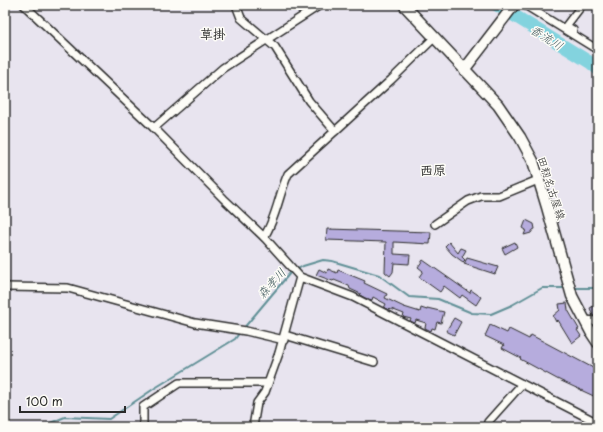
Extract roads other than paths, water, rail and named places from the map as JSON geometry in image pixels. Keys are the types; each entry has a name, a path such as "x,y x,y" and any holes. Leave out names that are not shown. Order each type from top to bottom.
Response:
{"main road":[{"name":"田籾名古屋線","path":"404,5 498,105 520,137 533,162 572,296 598,343"},
{"path":"464,70 514,5"}],"street":[{"path":"24,5 154,128 264,237 299,275 353,297 598,423"},
{"path":"236,5 241,18 275,47 309,101 335,131"},
{"path":"154,128 224,68 320,5"},
{"path":"525,5 598,50"},
{"path":"582,5 566,26 598,44"},
{"path":"264,237 271,224 288,174 391,80 435,37"},
{"path":"435,224 468,201 481,196 499,196 538,180"},
{"path":"253,427 257,403 265,392 284,338 299,275"},
{"path":"5,287 68,288 195,323 284,338 374,362"},
{"path":"584,320 598,321"},
{"path":"143,427 143,407 179,383 268,383"},
{"path":"487,427 488,422 522,384"}],"waterway":[{"name":"香流川","path":"497,5 591,63 598,69"},
{"name":"森孝川","path":"296,270 303,266 323,260 332,261 379,275 409,297 438,299 472,313 491,314 512,305 542,288 566,288"},
{"name":"森孝川","path":"243,329 292,272"},
{"name":"森孝川","path":"574,288 598,288"},
{"name":"森孝川","path":"48,424 65,417 109,419 155,388 235,339 240,332"}],"district":[{"name":"草掛","path":"213,33"},
{"name":"西原","path":"433,169"}]}
